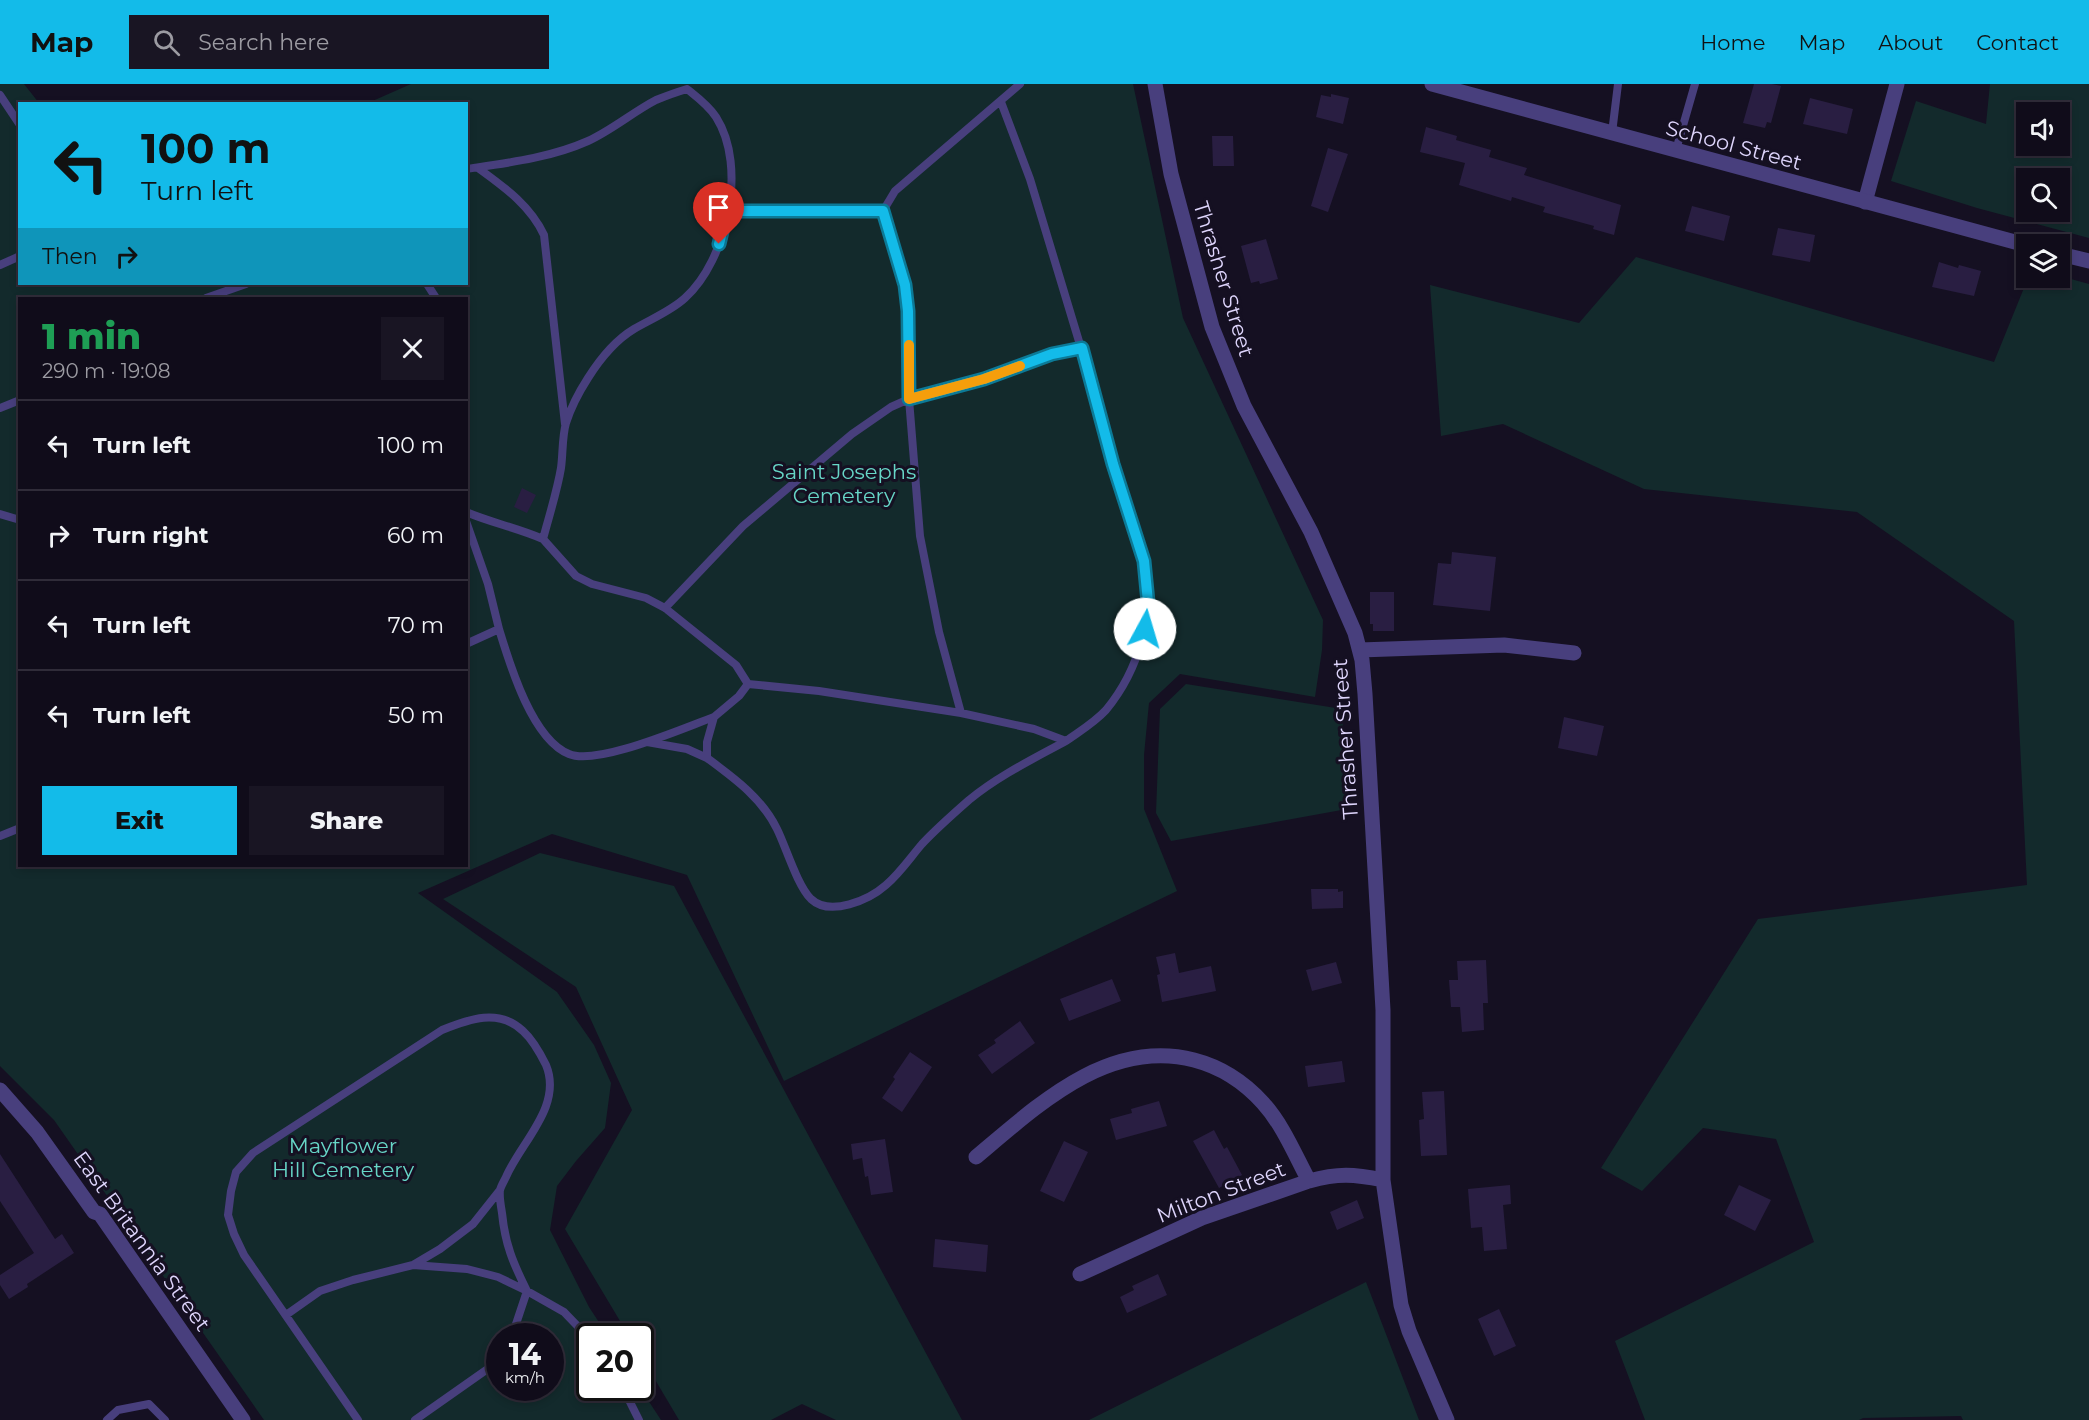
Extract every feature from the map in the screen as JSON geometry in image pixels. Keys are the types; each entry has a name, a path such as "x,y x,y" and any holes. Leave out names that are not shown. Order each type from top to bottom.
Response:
{"street":[{"name":"Thrasher Street","path":"1155,84 1171,174 1206,307 1221,353 1244,406 1311,532 1355,633 1360,650 1382,1000 1383,1180 1393,1264 1401,1305 1409,1331 1447,1420"},
{"name":"School Street","path":"1431,84 2016,242"},
{"path":"1865,202 1897,84"},
{"path":"2070,256 2089,261"},
{"path":"1360,650 1504,645 1574,653"},
{"path":"976,1157 1026,1115 1078,1080 1116,1061 1159,1055 1179,1056 1220,1070 1242,1084 1272,1115 1310,1181"},
{"name":"East Britannia Street","path":"0,1090 37,1132 94,1212 100,1214 243,1420"},
{"name":"Milton Street","path":"1080,1274 1202,1218 1310,1181 1344,1174 1383,1180"}],"lane":[{"path":"961,713 939,632 920,536 909,399 908,311 905,285 883,211 896,191 1020,84"},
{"path":"1612,133 1618,84"},
{"path":"1676,150 1695,84"},
{"path":"468,169 543,156 579,144 616,126 657,100 690,86 716,118 727,145 732,187 719,244 709,265 695,288 683,300 632,331 599,360 579,393 565,424"},
{"path":"0,95 18,122"},
{"path":"644,742 687,749 707,758 734,778 767,810 810,898 822,906 836,908 854,903 884,887 902,870 922,845 968,801 988,785 1086,728 1106,710 1124,683 1137,657 1145,629 1148,602 1144,561 1113,464 1082,348 1030,179 1001,102"},
{"path":"478,168 517,198 537,222 543,235 565,424 561,470 543,539"},
{"path":"727,211 883,211"},
{"path":"0,265 18,257"},
{"path":"209,297 243,285"},
{"path":"665,608 742,526 852,434 891,408 909,399 984,379 1052,354 1082,348"},
{"path":"0,408 18,401"},
{"path":"468,513 543,539 576,576 592,584 646,598 665,608 736,665 748,684"},
{"path":"0,514 18,519"},
{"path":"468,527 488,584 510,665 541,731 569,754 585,757 608,753 714,717 739,696 748,684"},
{"path":"468,643 499,629"},
{"path":"748,684 830,692 961,713 1034,729 1066,741"},
{"path":"707,758 707,742 714,717"},
{"path":"0,836 18,829"},
{"path":"286,1315 320,1291 413,1265 440,1249 472,1224 500,1190 513,1160 547,1105 551,1088 548,1071 542,1057 525,1033 512,1021 495,1017 477,1018 442,1030 253,1152 236,1172 228,1215 244,1255 358,1420"},
{"path":"500,1190 503,1227 510,1257 527,1291 516,1323"},
{"path":"413,1265 467,1269 498,1277 564,1312 576,1325"},
{"path":"415,1420 486,1370"},
{"path":"630,1401 639,1420"},
{"path":"107,1420 118,1410 149,1404 165,1420"}],"green space":[{"name":"Saint Josephs Cemetery","path":"0,84 24,84 38,102 18,102 18,285 468,285 468,102 370,102 411,84 1133,84 1183,318 1323,620 1322,650 1315,697 1180,674 1149,703 1144,755 1144,809 1177,891 784,1081 687,875 552,834 418,893 557,992 594,1045 611,1083 605,1128 557,1186 550,1230 599,1323 576,1323 576,1401 649,1401 661,1420 264,1420 54,1120 0,1066"},
{"path":"1990,84 2089,84 2089,238 2029,222 2070,222 2070,168 2016,168 2016,218 1891,181 1916,101 1986,124"},
{"path":"1636,257 1994,362 2024,288 2070,288 2070,279 2089,284 2089,1420 1963,1420 1961,1416 1863,1418 1859,1420 1645,1420 1615,1341 1814,1242 1776,1139 1703,1128 1642,1191 1601,1168 1758,919 2027,885 2014,621 1857,512 1644,489 1503,424 1441,436 1430,285 1579,323"},
{"path":"1186,684 1342,709 1347,809 1171,841 1156,813 1160,709"},
{"path":"540,853 674,886 962,1420 836,1420 802,1404 771,1420 679,1420 654,1378 654,1323 621,1323 565,1229 632,1110 576,987 443,899"},
{"path":"1366,1282 1419,1420 1089,1420"}],"building":[{"path":"1754,84 1781,86 1771,123 1767,122 1765,128 1743,123"},
{"path":"1331,94 1349,98 1343,124 1316,117 1321,95 1331,97"},
{"path":"1810,98 1853,109 1847,134 1803,124"},
{"path":"1426,127 1457,136 1456,140 1491,150 1489,157 1527,168 1524,175 1621,205 1614,235 1593,229 1594,226 1543,212 1545,207 1512,197 1511,201 1459,185 1465,163 1420,152"},
{"path":"1212,136 1233,136 1234,166 1213,166"},
{"path":"1328,148 1348,154 1328,212 1311,206"},
{"path":"1692,206 1730,216 1724,241 1685,231"},
{"path":"1778,228 1815,235 1810,262 1772,255"},
{"path":"1266,239 1278,279 1260,284 1259,281 1251,283 1241,246"},
{"path":"1939,262 1958,268 1959,265 1981,271 1974,296 1932,287"},
{"path":"522,488 536,495 527,513 514,507"},
{"path":"1452,552 1496,557 1490,611 1433,605 1438,563 1451,564"},
{"path":"1370,592 1394,592 1394,631 1373,631 1373,624 1370,624"},
{"path":"1564,717 1604,726 1597,756 1558,748"},
{"path":"1311,889 1343,891 1343,908 1312,909"},
{"path":"1175,953 1179,973 1211,966 1216,991 1162,1002 1156,957"},
{"path":"1486,960 1488,1003 1483,1003 1484,1030 1462,1032 1460,1007 1451,1007 1449,980 1458,980 1457,961"},
{"path":"1336,962 1342,983 1312,991 1306,970"},
{"path":"1112,979 1121,1001 1069,1021 1060,999"},
{"path":"1020,1021 1035,1043 992,1074 978,1055 996,1043 994,1040"},
{"path":"910,1052 932,1067 902,1112 882,1098"},
{"path":"1342,1061 1345,1082 1308,1087 1305,1066"},
{"path":"1444,1091 1447,1155 1421,1156 1419,1120 1424,1119 1422,1092"},
{"path":"1159,1101 1167,1126 1116,1140 1110,1119 1132,1113 1131,1109"},
{"path":"1214,1130 1224,1149 1227,1147 1242,1175 1219,1188 1193,1141"},
{"path":"885,1139 893,1192 871,1195 862,1158 853,1160 851,1144"},
{"path":"1064,1141 1088,1152 1064,1202 1040,1191"},
{"path":"0,1154 55,1239 62,1234 74,1253 27,1284 28,1287 9,1299 0,1285 0,1275 34,1253 0,1201"},
{"path":"1510,1185 1511,1204 1503,1205 1507,1249 1484,1251 1482,1227 1471,1228 1468,1189"},
{"path":"1739,1185 1771,1200 1755,1231 1724,1215"},
{"path":"1357,1200 1364,1218 1337,1230 1330,1212"},
{"path":"935,1239 988,1245 986,1272 933,1267"},
{"path":"1158,1274 1167,1295 1127,1313 1120,1297 1134,1290 1132,1286"},
{"path":"1499,1309 1516,1346 1494,1356 1478,1319"}],"slow traffic":[{"path":"909,345 909,399 984,379 1020,366"}],"route":[{"path":"719,244 727,211 883,211 905,285 908,311 909,399 984,379 1052,354 1082,348 1113,464 1144,561 1148,602 1145,629"}],"park label":[{"name":"Mayflower Hill Cemetery","path":"343,1157"}]}
